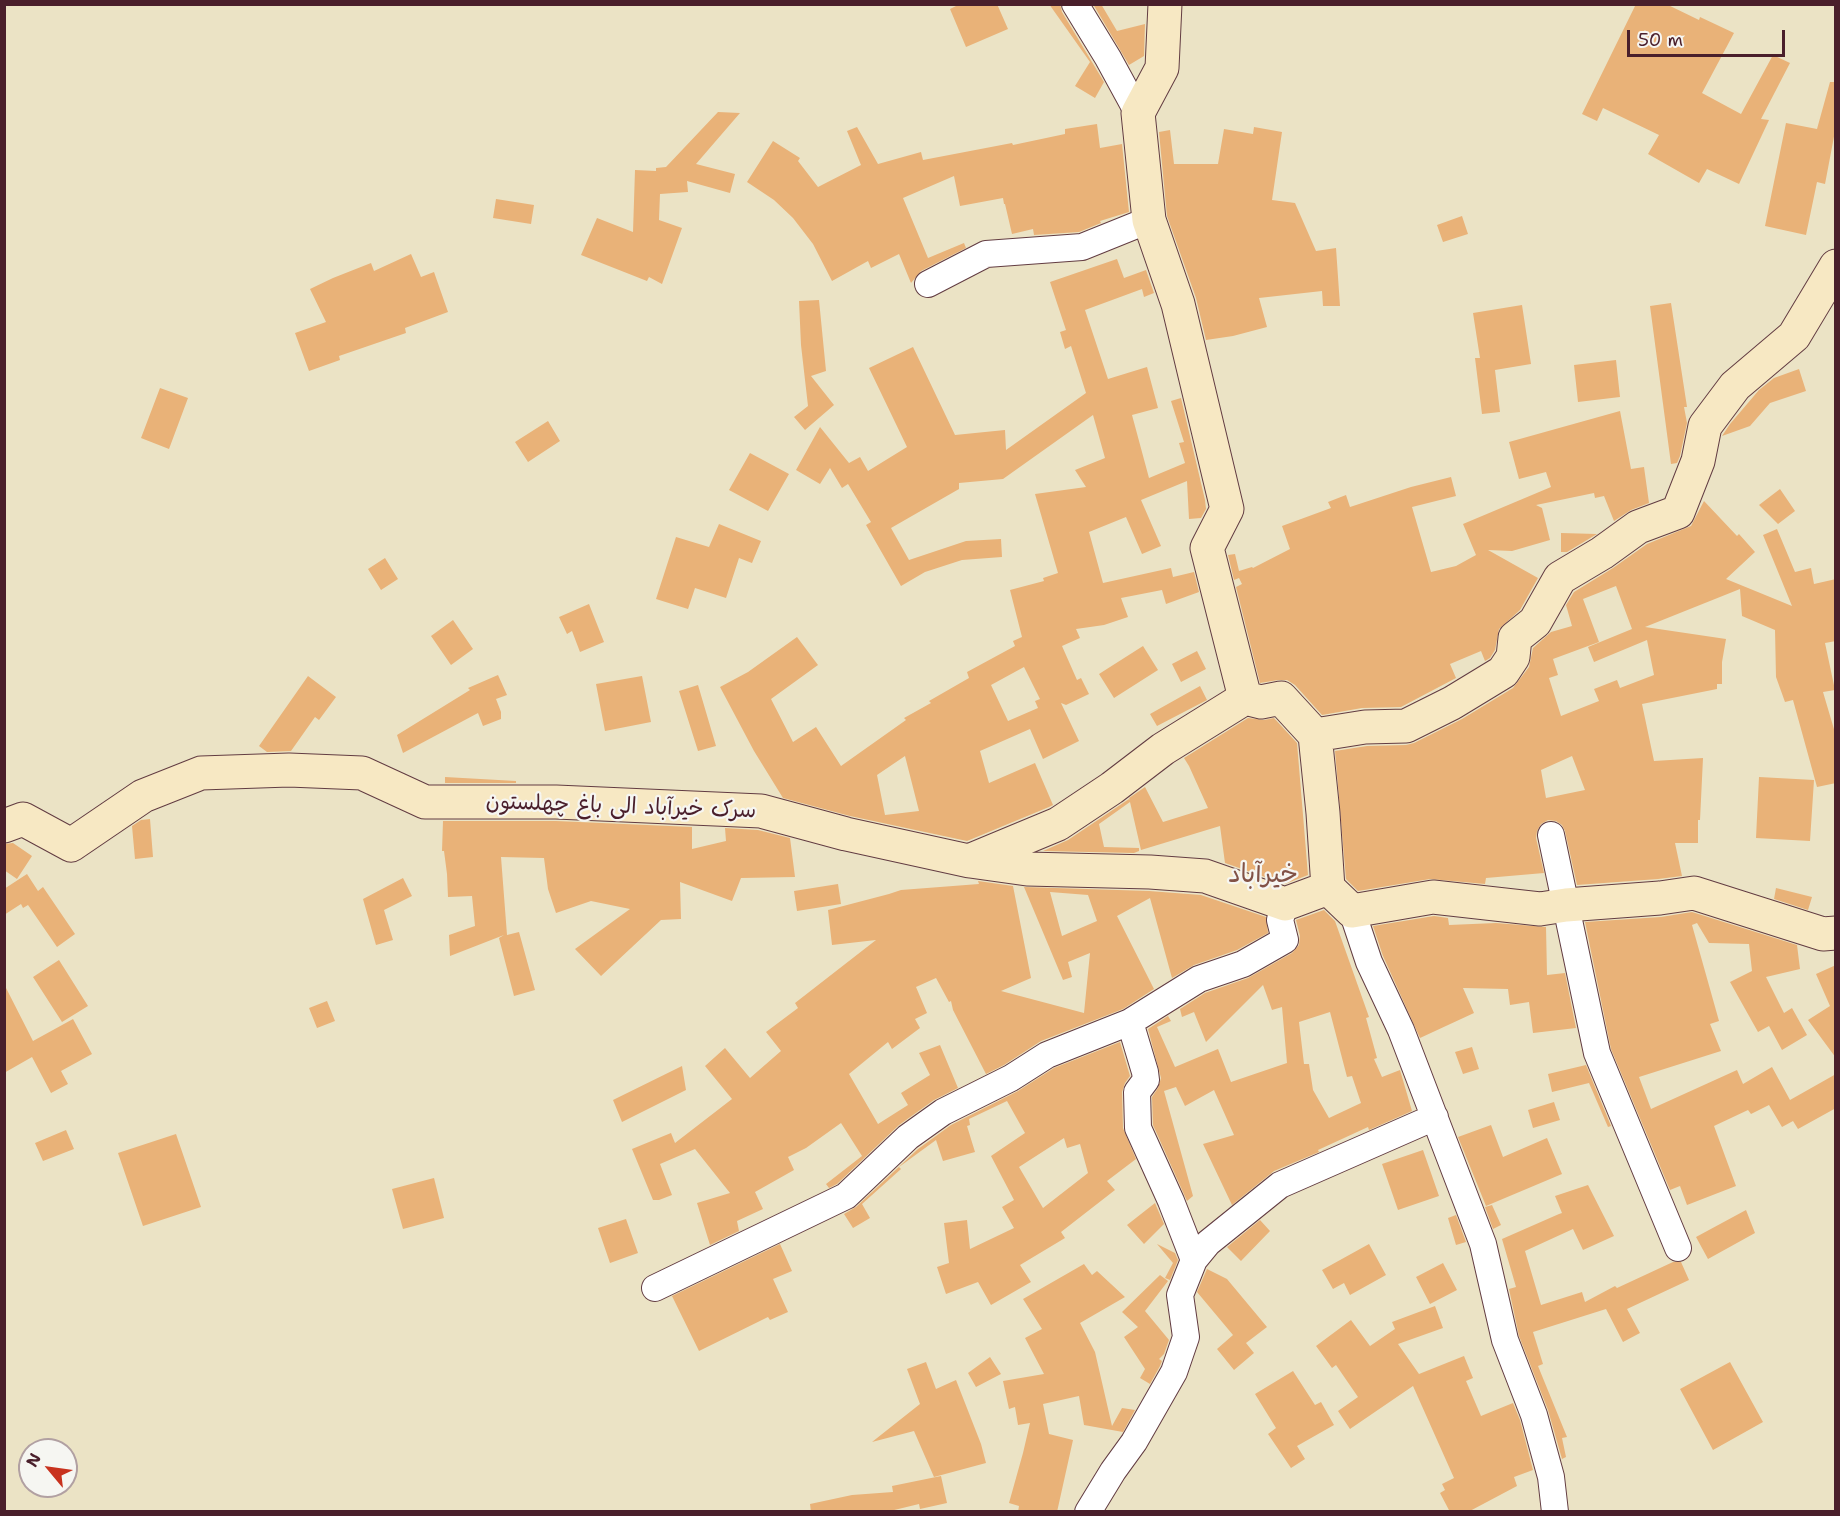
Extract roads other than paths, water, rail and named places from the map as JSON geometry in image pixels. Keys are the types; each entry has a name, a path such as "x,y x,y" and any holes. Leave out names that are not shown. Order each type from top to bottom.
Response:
{"street":[{"path":"1075,4 1138,113 1149,220 1178,304 1227,509 1207,548 1245,698"},
{"path":"1138,113 1162,68 1166,4"},
{"path":"928,284 986,254 1082,247 1149,220"},
{"path":"1315,735 1365,727 1406,726 1452,703 1503,672 1514,657 1515,638 1535,622 1560,578 1602,553 1638,527 1678,512 1698,461 1705,426 1735,386 1794,336 1836,266"},
{"path":"969,861 1058,824 1112,788 1163,749 1245,698 1261,702 1281,698 1315,735 1328,888 1352,911 1369,962 1401,1030 1483,1244 1505,1340 1534,1415 1551,1477 1555,1512"},
{"name":"سرک خیرآباد الی باغ چهلستون","path":"4,826 23,819 71,845 143,796 201,773 289,770 362,772 425,802 556,802 761,811 846,834 969,861"},
{"path":"1551,835 1598,1053 1678,1248"},
{"path":"969,861 1027,869 1205,876 1286,904 1328,888"},
{"path":"1352,911 1432,897 1540,909 1566,904 1660,898 1694,893 1822,934 1836,933"},
{"path":"655,1288 846,1196 908,1137 943,1112 1011,1078 1047,1054 1130,1022 1199,979 1243,964 1285,940 1280,920 1286,904"},
{"path":"1130,1022 1146,1080 1137,1092 1138,1128 1171,1201 1194,1260"},
{"path":"1088,1512 1134,1442 1174,1371 1186,1337 1180,1295 1194,1260 1208,1244 1280,1185 1435,1117"}],"district":[{"name":"خیرآباد","path":"1263,875"}]}
